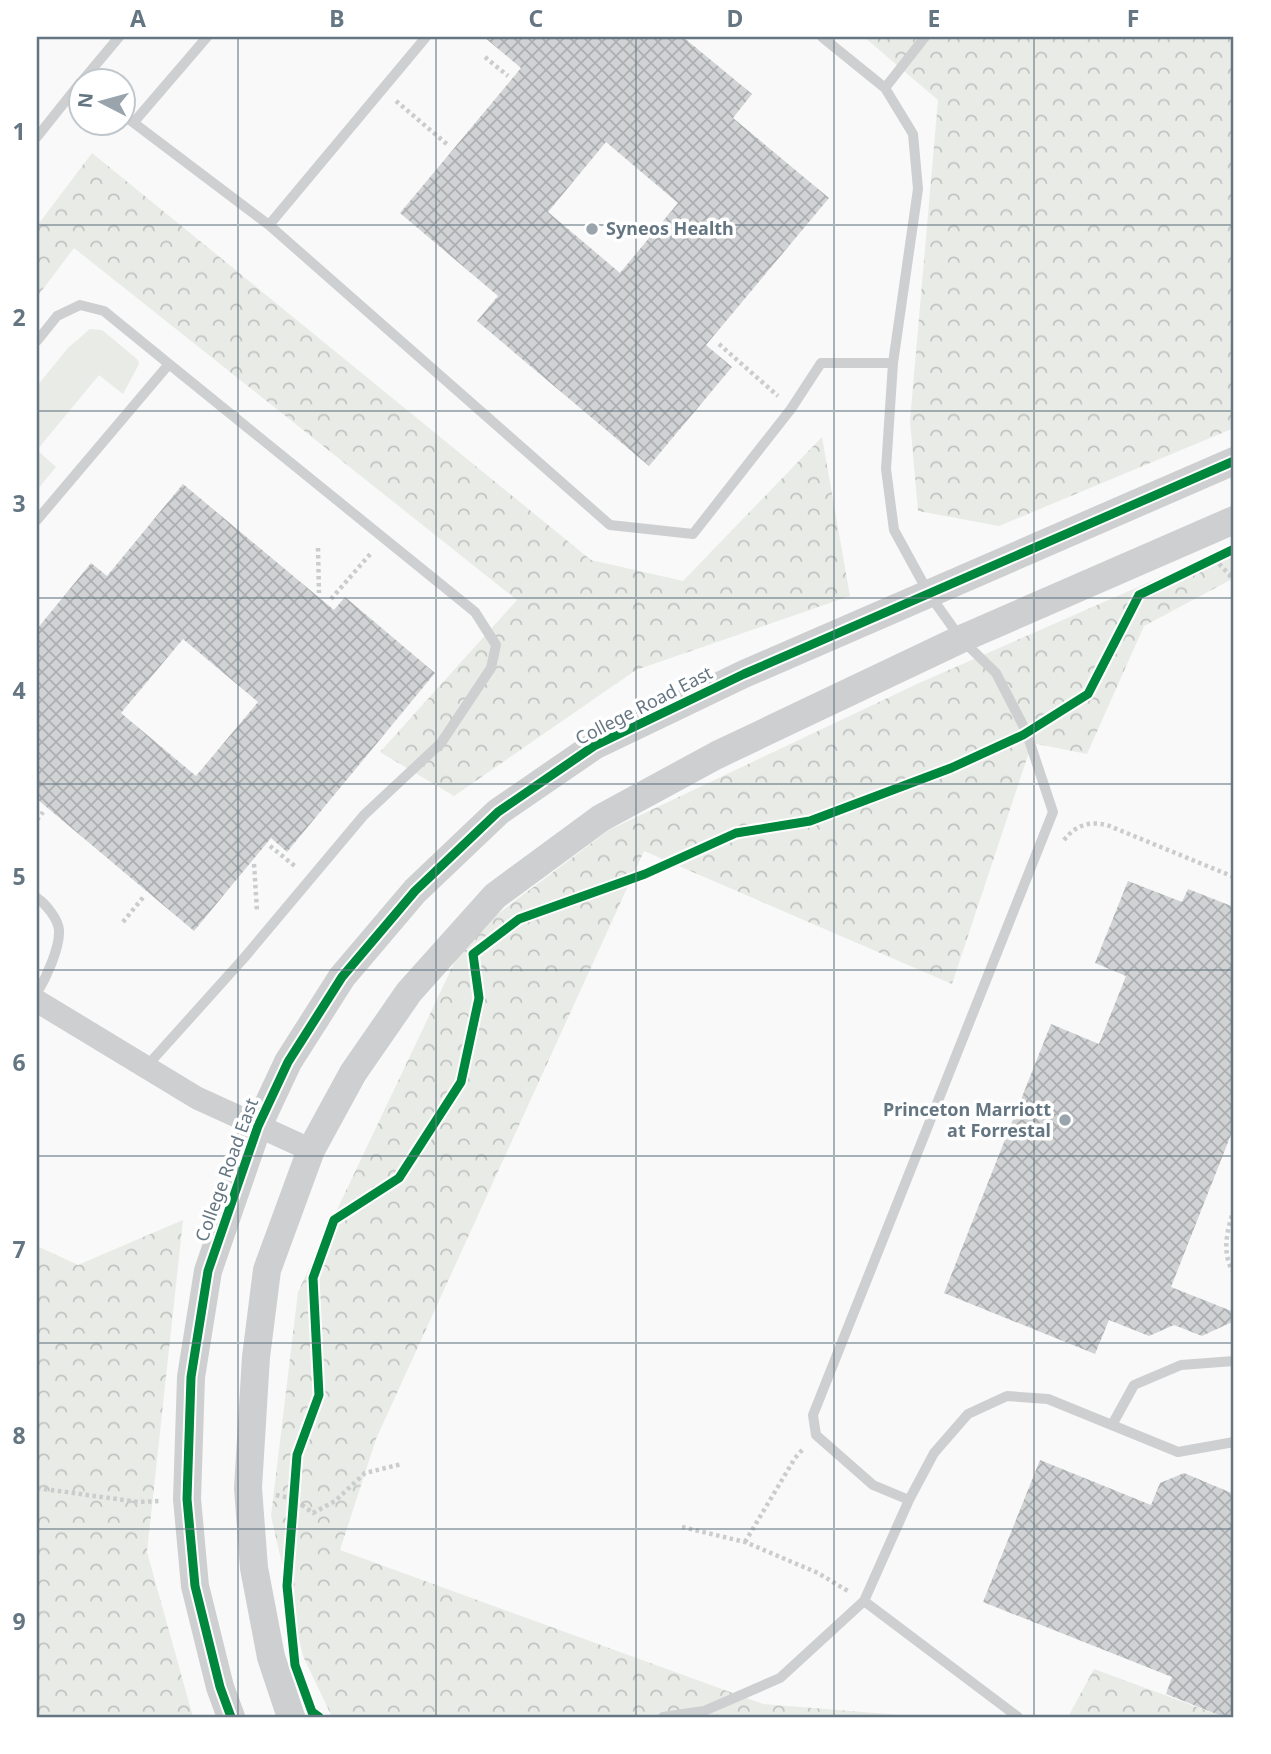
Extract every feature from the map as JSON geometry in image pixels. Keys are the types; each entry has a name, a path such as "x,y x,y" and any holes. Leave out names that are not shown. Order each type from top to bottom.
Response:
{"street":[{"name":"College Road East","path":"231,1717 220,1687 195,1587 187,1499 191,1377 208,1271 258,1125 288,1062 342,977 415,891 498,812 594,746 744,674 1234,461"},
{"path":"291,1717 271,1657 258,1593 248,1488 256,1357 267,1270 311,1150 353,1073 409,992 495,896 601,818 717,755 961,639 1234,520"},
{"path":"37,1001 197,1098 311,1150"}],"lane":[{"path":"95,66 119,37"},
{"path":"136,120 207,37"},
{"path":"269,225 426,37"},
{"path":"822,37 885,88 913,134 918,189 893,363 886,469 894,530 929,594 961,639 996,673 1026,731 1053,812 813,1415 816,1435 825,1443 873,1485 909,1500"},
{"path":"885,88 925,37"},
{"path":"37,137 66,102"},
{"path":"136,124 269,225 610,525 693,534 791,409 821,363 893,363"},
{"path":"37,341 57,316 80,305 104,311 475,612 496,645 491,668 441,743 364,815 244,958 146,1067"},
{"path":"37,520 169,364"},
{"path":"37,898 45,903 59,929 50,972 37,993"},
{"path":"1112,1425 1134,1385 1181,1365 1234,1361"},
{"path":"663,1717 704,1711 780,1678 864,1601 909,1500 934,1453 968,1414 1007,1396 1048,1399 1178,1452 1234,1442"},
{"path":"864,1601 1018,1717"}],"path":[{"path":"485,57 508,76"},
{"path":"382,90 448,145"},
{"path":"719,344 791,409"},
{"path":"331,599 383,538"},
{"path":"318,548 319,593"},
{"path":"1201,564 1224,554"},
{"path":"1214,558 1234,579"},
{"path":"37,820 43,812"},
{"path":"1060,851 1065,838 1078,827 1095,822 1234,877"},
{"path":"270,846 311,879"},
{"path":"254,864 257,923"},
{"path":"123,922 145,895"},
{"path":"1234,1209 1227,1229 1227,1263 1234,1273"},
{"path":"745,1542 795,1458"},
{"path":"248,1488 294,1499 313,1513 335,1501 365,1473 402,1464"},
{"path":"37,1488 43,1491 138,1502 187,1499"},
{"path":"293,1512 295,1488"},
{"path":"682,1527 745,1542 818,1573 864,1601"}],"green space":[{"path":"864,37 1234,37 1234,428 999,526 918,511 910,421 938,100"},
{"path":"92,153 591,560 683,581 822,437 850,596 636,670 454,796 380,752 517,600 74,248 37,297 37,226"},
{"path":"90,329 102,330 138,360 139,364 123,394 99,375 37,450 37,386 68,348"},
{"path":"37,450 56,467 37,490"},
{"path":"1234,545 1234,578 1144,626 1087,754 1032,743 952,984 644,851 376,1439 340,1550 763,1704 925,1717 332,1717 303,1656 271,1516 298,1292 466,938 609,830 917,684"},
{"path":"183,1220 147,1552 193,1717 37,1717 37,1246 78,1265"},
{"path":"1094,1669 1224,1717 1068,1717"}],"building":[{"path":"484,37 683,37 752,94 733,118 829,198 706,345 732,367 649,466 477,321 498,296 400,213 521,68","holes":["606,142 678,203 620,273 548,212"]},
{"path":"183,484 334,610 345,597 435,673 287,852 271,838 194,931 37,799 37,629 91,563 107,576","holes":["183,639 258,702 196,776 121,713"]},
{"name":"Princeton Marriott at Forrestal","path":"1128,881 1182,902 1188,889 1234,907 1234,1127 1171,1287 1234,1312 1234,1321 1202,1336 1174,1325 1149,1336 1109,1320 1095,1354 944,1293 1051,1024 1099,1044 1126,976 1095,963"},
{"path":"1040,1460 1151,1505 1160,1483 1184,1473 1234,1494 1234,1717 1224,1717 1166,1694 1172,1677 983,1602"}],"cycle path":[{"path":"231,1717 220,1687 195,1586 187,1499 191,1377 208,1271 258,1126 288,1062 342,977 415,891 498,812 594,746 744,674 1234,461"},
{"path":"319,1717 312,1712 295,1665 287,1586 297,1455 319,1395 313,1278 334,1220 399,1178 461,1082 479,998 473,954 519,919 645,874 736,833 810,821 951,768 1023,735 1088,694 1139,595 1234,549"}],"place":[{"name":"Syneos Health","path":"592,229"},
{"name":"Princeton Marriott at Forrestal","path":"1065,1120"}]}
